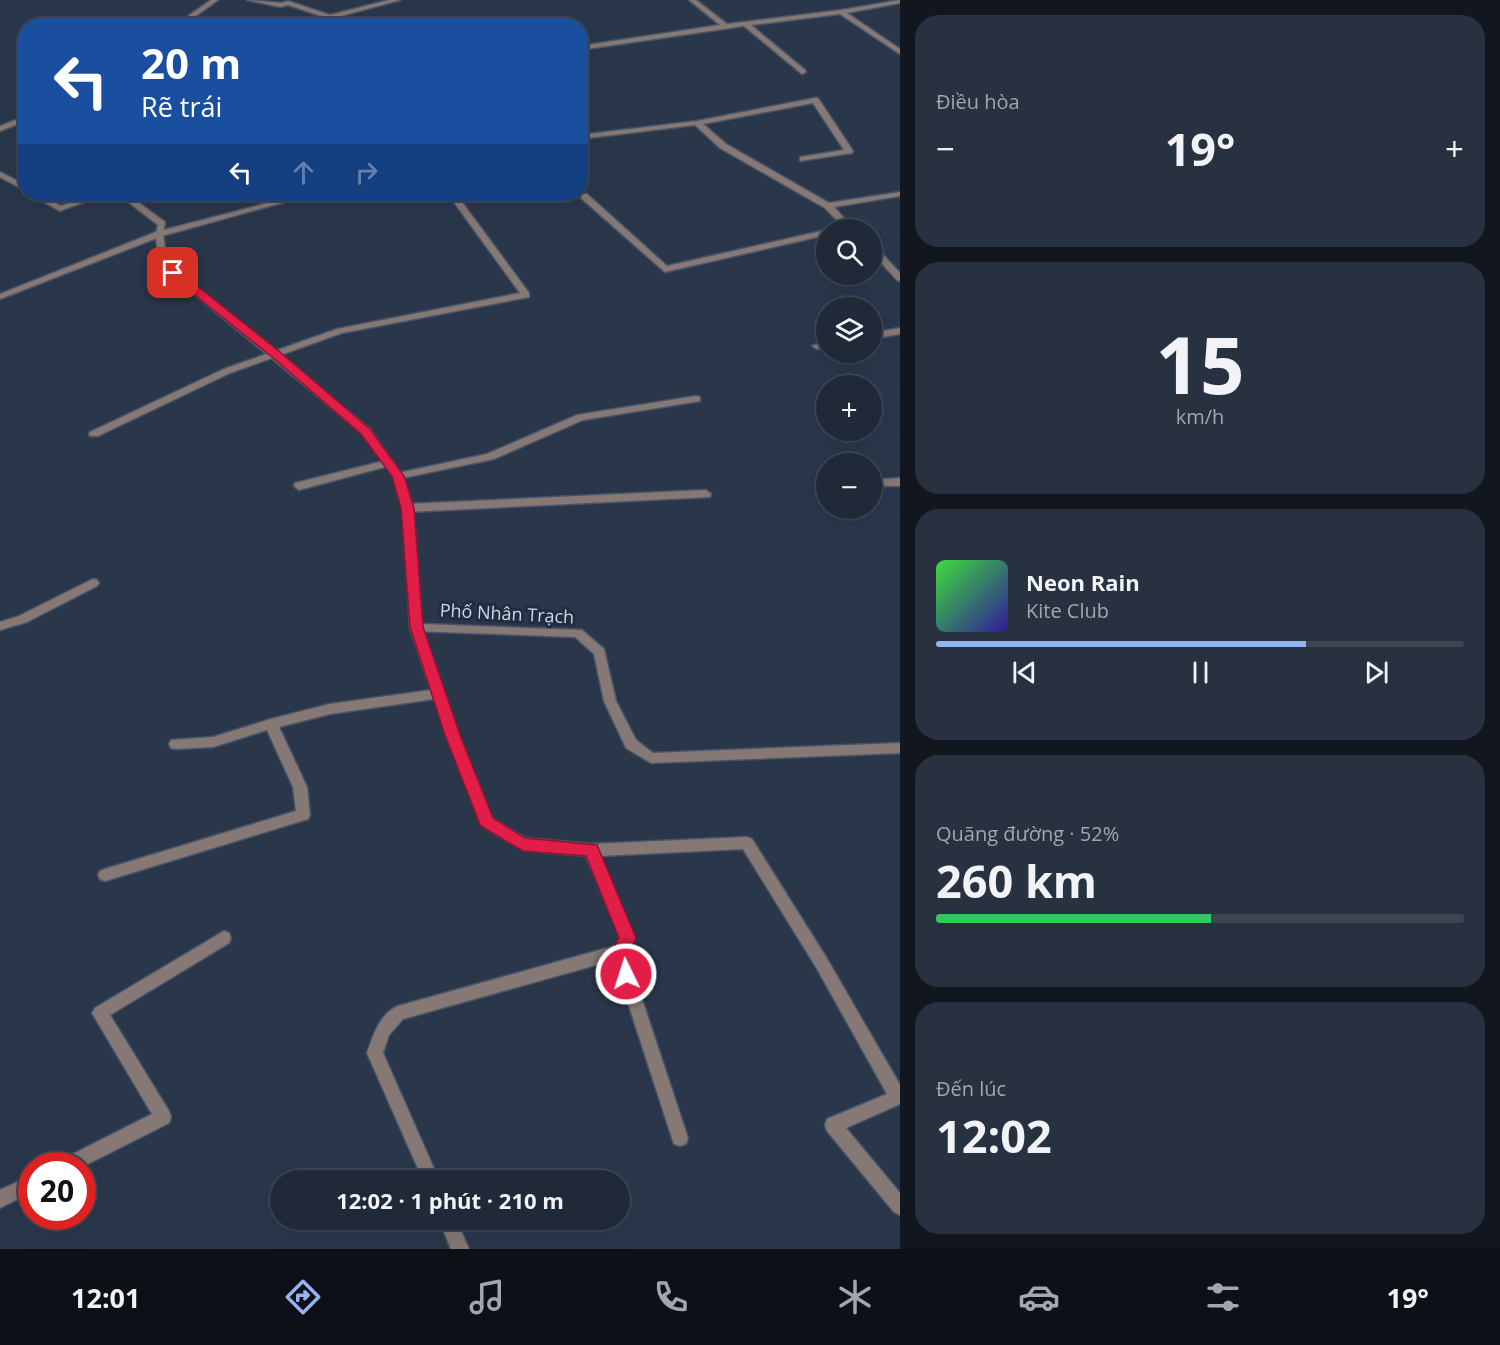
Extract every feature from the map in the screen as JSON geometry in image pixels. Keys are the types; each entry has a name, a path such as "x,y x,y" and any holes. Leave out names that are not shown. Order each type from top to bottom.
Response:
{"street":[{"path":"189,18 215,0"},
{"path":"250,0 281,5 288,3 330,17 397,0"},
{"path":"692,0 726,26"},
{"path":"588,45 841,12 900,1"},
{"path":"841,12 900,52"},
{"path":"746,23 802,72"},
{"path":"588,136 696,123 816,100 849,151 803,159"},
{"path":"0,129 18,121"},
{"path":"696,123 723,146 828,206 839,219"},
{"path":"0,174 18,184"},
{"path":"828,206 900,194"},
{"path":"588,200 666,269 816,235"},
{"path":"46,201 60,209 82,201"},
{"name":"Phố Nhân Trạch","path":"131,201 162,224 159,234 161,248 173,273 366,431 398,476 408,508 416,627 578,633 600,652 609,701 631,744 651,758 900,748"},
{"path":"1,297 159,234 284,201"},
{"path":"94,434 227,371 340,331 526,295 457,201"},
{"path":"882,259 900,278"},
{"path":"882,334 900,331"},
{"path":"398,476 490,457 580,417 696,399"},
{"path":"299,486 388,463"},
{"path":"882,483 900,482"},
{"path":"408,508 706,494"},
{"path":"0,626 23,619 93,582"},
{"path":"416,627 487,822 523,844 591,850 747,843 821,962 898,1097 833,1125 900,1206"},
{"path":"176,744 213,742 330,709 439,694"},
{"path":"105,875 303,815 300,787 271,724"},
{"path":"426,1170 375,1053 383,1031 398,1013 619,952 625,946 628,938 591,850"},
{"path":"95,1152 164,1118 100,1013 224,938"},
{"path":"619,952 680,1138"},
{"path":"0,1199 18,1190"},
{"path":"452,1230 460,1249"}],"route":[{"path":"173,273 366,431 398,476 408,508 416,627 453,735 487,822 523,844 591,850 628,938 625,946 619,952 626,974"}]}
